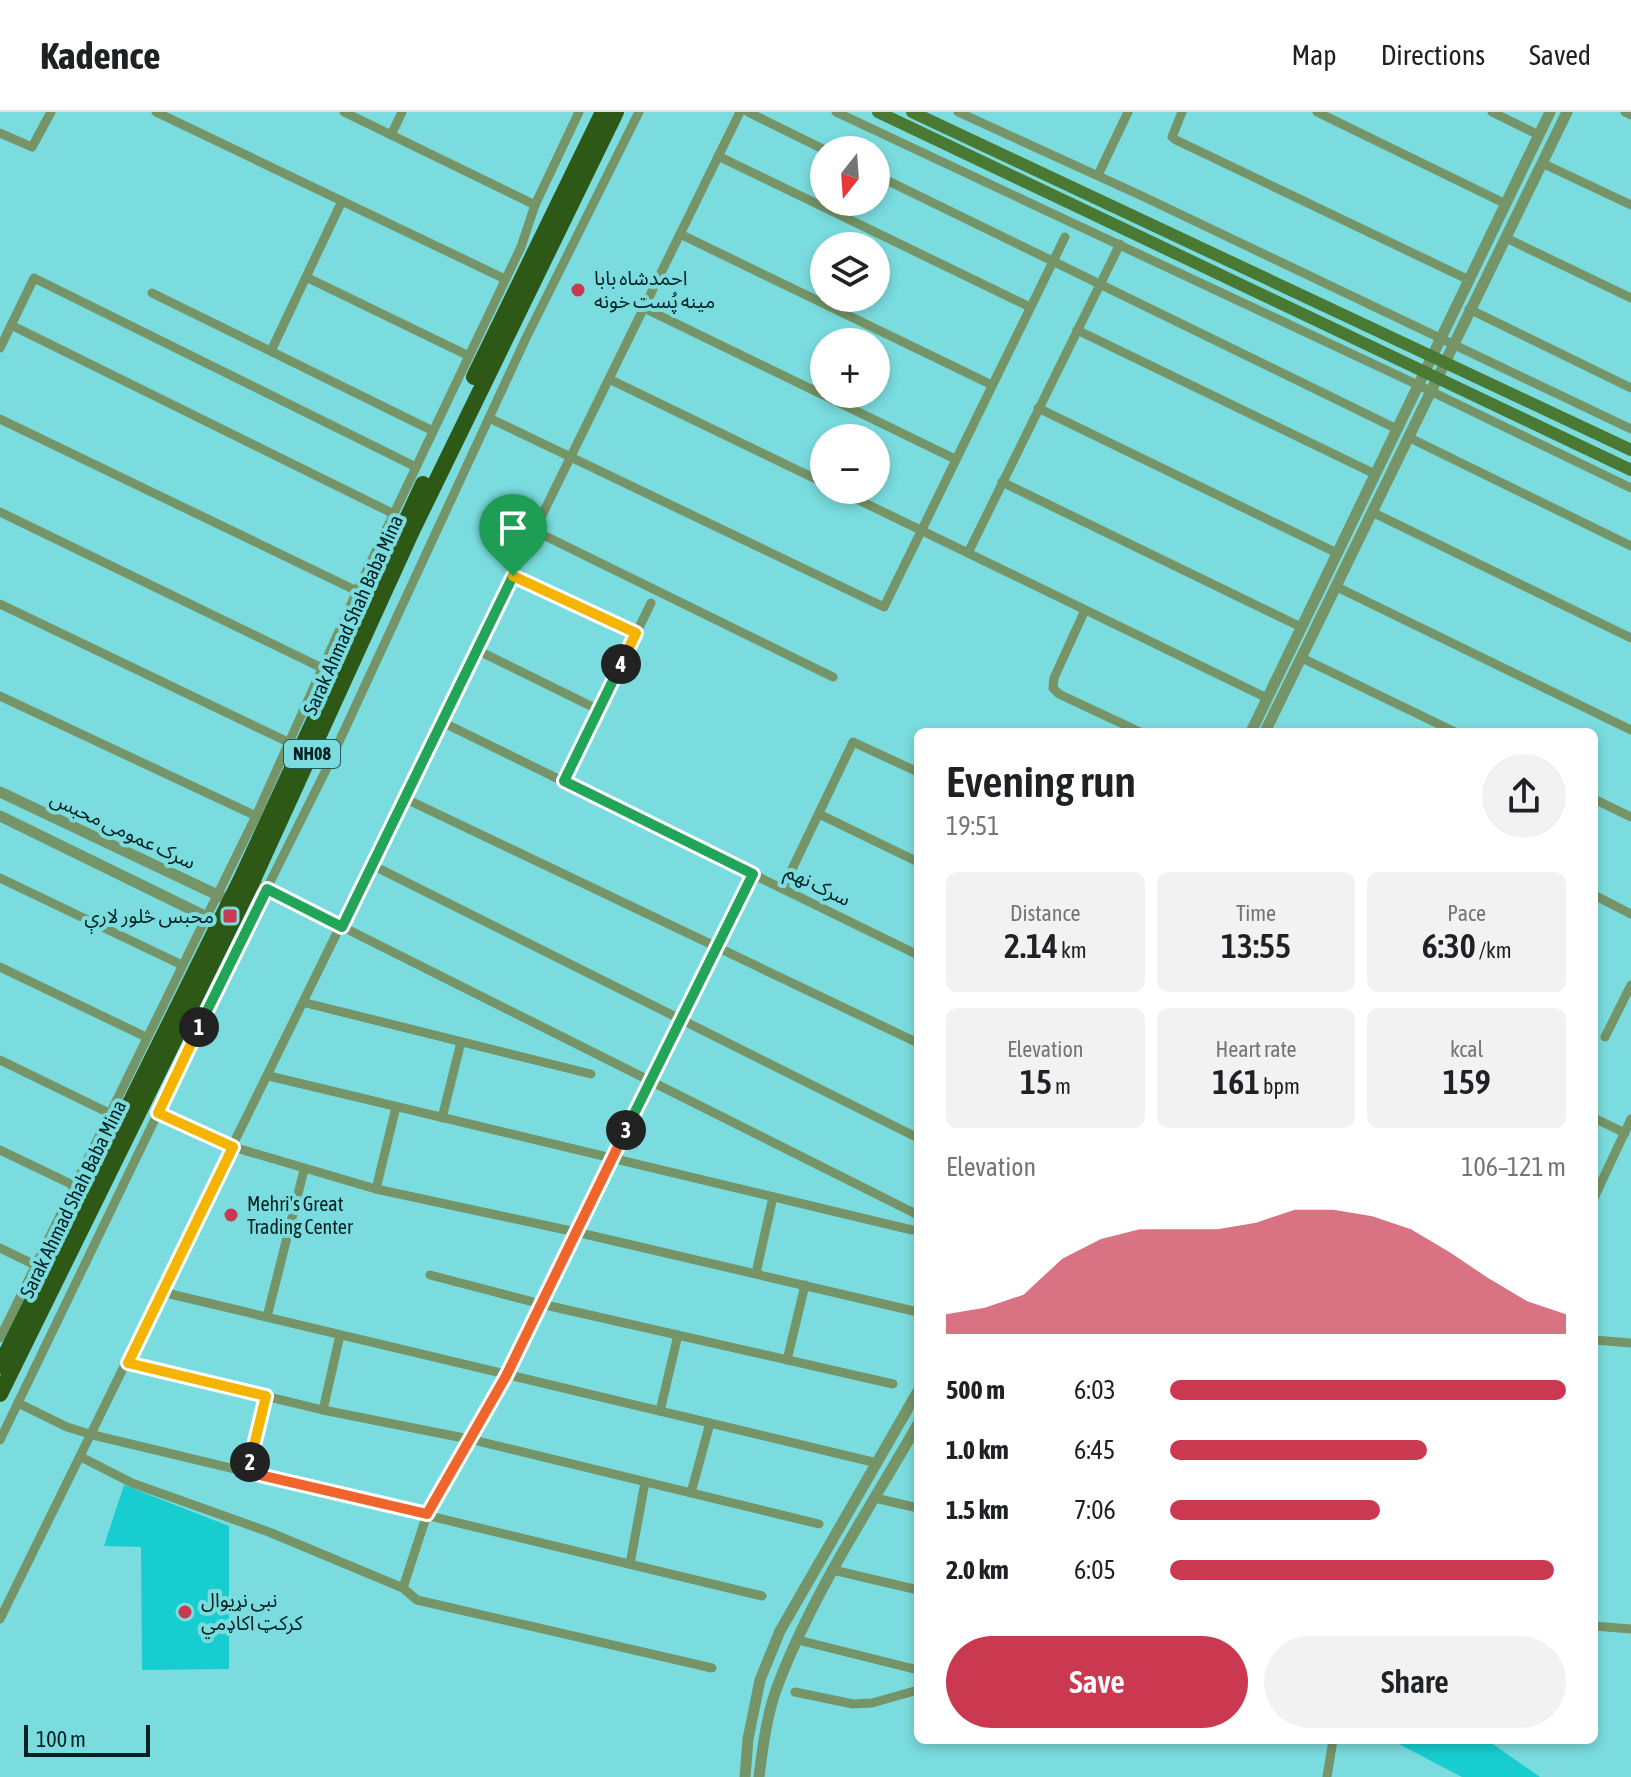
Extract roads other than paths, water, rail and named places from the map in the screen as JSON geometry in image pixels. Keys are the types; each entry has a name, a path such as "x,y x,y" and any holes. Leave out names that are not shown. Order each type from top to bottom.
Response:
{"highway":[{"name":"NH08","path":"0,1366 224,898 254,883 402,526 603,112"},
{"name":"Sarak Ahmad Shah Baba Mina","path":"0,1394 254,883 419,517 616,112"}],"main road":[{"path":"878,112 1631,470"},
{"path":"912,112 1631,450"}],"street":[{"path":"0,133 32,147 51,112"},
{"path":"156,112 505,279"},
{"path":"344,112 535,205"},
{"path":"391,135 402,112"},
{"path":"224,898 256,816 322,668 521,247 535,205 579,112"},
{"path":"0,1440 158,1113 254,883 325,772 489,418 639,112"},
{"path":"0,1619 306,1003 533,530 740,112"},
{"path":"748,112 810,143"},
{"path":"836,112 1631,488"},
{"path":"958,112 1098,175 1631,429"},
{"path":"1098,175 1128,112"},
{"path":"1182,112 1173,132 1172,137 1176,140 1469,280"},
{"path":"1317,112 1506,204"},
{"path":"1492,112 1539,135"},
{"path":"1253,728 1550,112"},
{"path":"1267,728 1567,112"},
{"path":"1625,112 1631,115"},
{"path":"718,156 1030,307"},
{"path":"1542,163 1631,205"},
{"path":"890,182 1397,429"},
{"path":"271,351 342,201"},
{"path":"680,234 992,385"},
{"path":"489,418 881,607 885,605 1065,237"},
{"path":"1506,238 1631,298"},
{"path":"968,553 1120,244"},
{"path":"306,277 469,356"},
{"path":"0,348 34,278 416,467"},
{"path":"152,293 433,431"},
{"path":"644,308 955,459"},
{"path":"1469,309 1631,388"},
{"path":"11,325 394,514"},
{"path":"1077,330 1375,474"},
{"path":"609,379 810,476"},
{"path":"1038,408 1337,553"},
{"path":"0,419 357,591"},
{"path":"1410,438 1631,546"},
{"path":"1002,482 1301,627"},
{"path":"867,504 1267,698"},
{"path":"0,512 322,668"},
{"path":"1374,513 1631,638"},
{"path":"533,530 833,677"},
{"path":"513,576 636,633"},
{"path":"1337,587 1631,730"},
{"path":"564,781 651,603"},
{"path":"0,604 290,743"},
{"path":"1085,610 1054,678 1053,688 1059,694 1131,728"},
{"path":"477,650 599,710"},
{"path":"1302,658 1447,728"},
{"path":"0,696 256,816"},
{"name":"سرک نهم","path":"442,722 914,953"},
{"path":"783,888 853,742 914,770"},
{"name":"سرک عمومی محبس","path":"0,792 224,898"},
{"path":"404,798 914,1041"},
{"path":"1598,801 1631,817"},
{"path":"819,814 914,860"},
{"name":"سرک عمومی محبس","path":"0,816 213,919"},
{"path":"372,865 914,1136"},
{"path":"403,1588 427,1514 506,1376 753,874"},
{"path":"0,878 182,965"},
{"path":"254,883 914,1213"},
{"path":"1598,897 1631,914"},
{"path":"0,1337 182,965 213,919"},
{"path":"0,967 146,1037"},
{"path":"1605,1037 1631,985"},
{"path":"306,1003 591,1074"},
{"path":"442,1118 461,1042"},
{"path":"0,1060 109,1113"},
{"path":"269,1076 912,1230"},
{"path":"376,1189 396,1107"},
{"path":"158,1113 233,1147 376,1189 914,1311"},
{"path":"1598,1190 1631,1119"},
{"path":"1598,1120 1625,1133"},
{"path":"0,1150 73,1185"},
{"path":"267,1317 304,1170"},
{"path":"756,1273 773,1197"},
{"path":"0,1248 35,1265"},
{"path":"430,1275 541,1304 893,1384"},
{"path":"787,1360 805,1285"},
{"path":"162,1292 877,1463"},
{"path":"323,1410 340,1335"},
{"path":"660,1411 678,1335"},
{"path":"1598,1340 1631,1343"},
{"path":"128,1363 323,1410 469,1439 819,1524"},
{"path":"247,1472 266,1396"},
{"path":"745,1777 748,1739 760,1680 780,1631 914,1398"},
{"path":"18,1403 67,1427 93,1435 762,1596"},
{"path":"691,1493 710,1423"},
{"path":"759,1777 764,1736 778,1684 833,1570 914,1432"},
{"path":"81,1457 132,1483 269,1532 403,1588 417,1600 712,1668"},
{"path":"630,1564 645,1482"},
{"path":"875,1498 914,1507"},
{"path":"833,1570 914,1589"},
{"path":"1598,1626 1631,1629"},
{"path":"798,1640 914,1669"},
{"path":"795,1692 853,1704 872,1703 914,1691"},
{"path":"1327,1777 1332,1744"}],"place":[{"name":"احمدشاه بابا مینه پُست خونه","path":"578,290"},
{"name":"محبس څلور لارې","path":"230,916"},
{"name":"Mehri's Great Trading Center","path":"231,1215"},
{"name":"نبی نړیوال کرکټ اکاډمي","path":"185,1612"}]}
